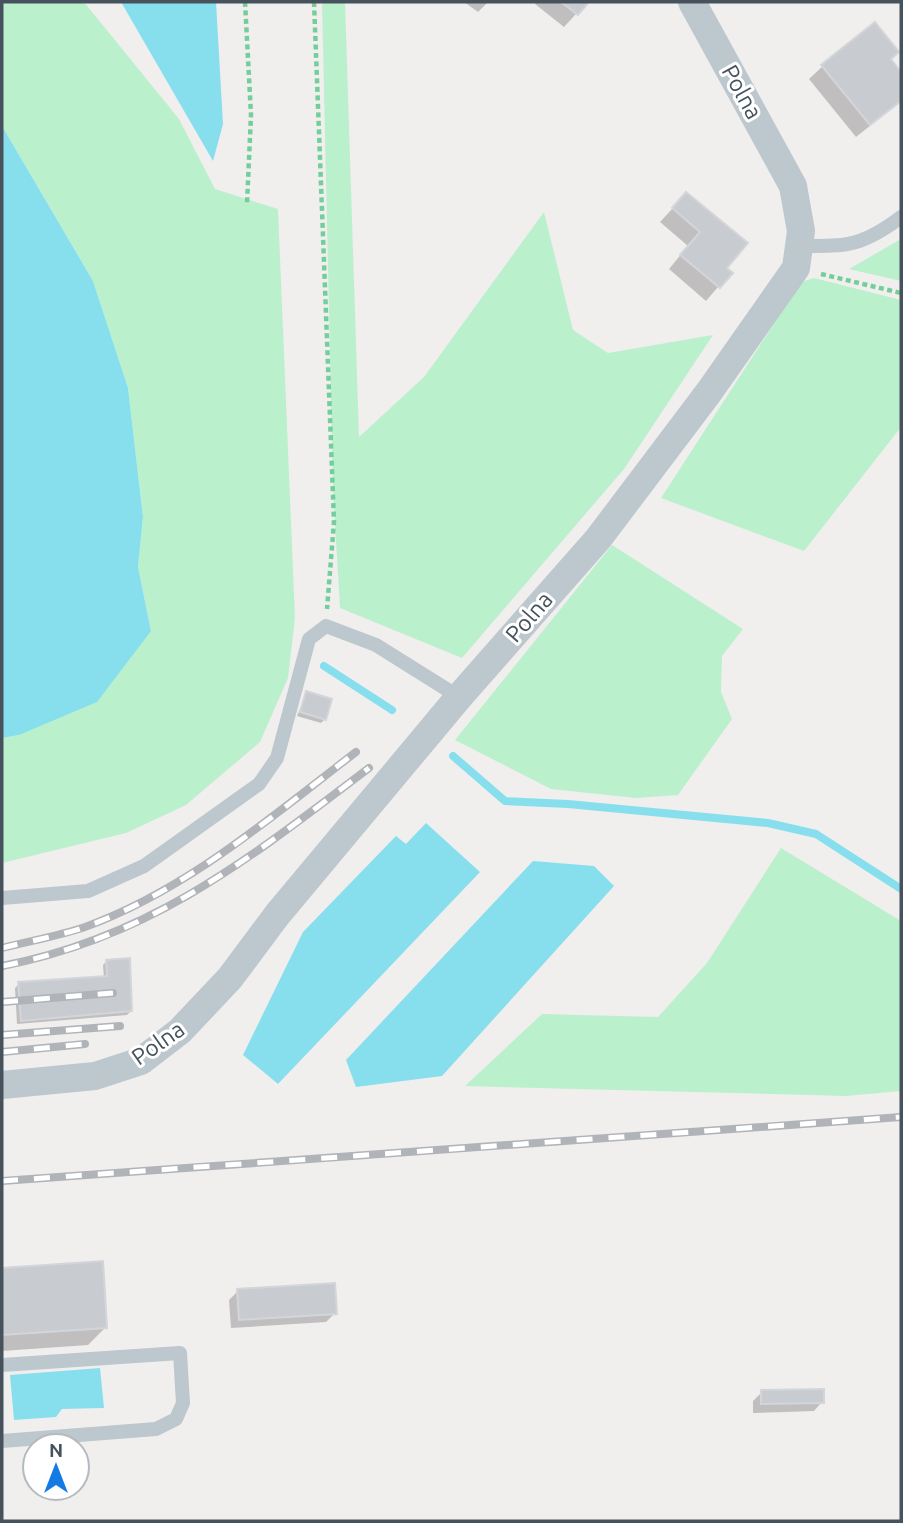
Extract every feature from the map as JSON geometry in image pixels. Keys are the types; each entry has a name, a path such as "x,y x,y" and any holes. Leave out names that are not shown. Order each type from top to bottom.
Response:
{"street":[{"name":"Polna","path":"2,1084 95,1076 141,1061 180,1031 230,978 277,915 459,697 598,539 709,392 797,257 801,231 793,186 692,2"}],"lane":[{"path":"797,257 873,238 901,217"},
{"path":"2,898 88,891 144,866 259,785 277,758 309,639 326,626 376,645 459,697"},
{"path":"2,1365 180,1353 183,1403 176,1419 156,1429 2,1441"}],"path":[{"path":"245,2 251,115 247,204"},
{"path":"314,2 334,522 326,626"},
{"path":"797,257 901,292"}],"green space":[{"path":"2,2 84,2 179,119 215,189 278,209 295,618 288,678 260,742 186,805 126,833 2,863 2,738 19,735 151,631 138,567 143,517 128,388 93,281 2,126"},
{"path":"322,2 345,2 359,437 424,377 544,212 573,330 608,353 713,335 624,469 462,658 340,608 333,489"},
{"path":"901,239 901,281 849,269"},
{"path":"814,278 901,300 901,427 804,551 661,498 801,282"},
{"path":"612,545 743,629 722,656 721,692 732,719 678,795 636,798 551,789 455,740"},
{"path":"781,848 901,921 901,1091 846,1096 465,1086 542,1014 658,1017 707,963"}],"water":[{"path":"121,2 216,2 223,124 213,161"},
{"path":"2,126 93,281 128,388 143,517 138,567 151,631 97,702 19,735 2,738"},
{"path":"426,823 480,872 278,1084 243,1055 303,932 396,836 406,844"},
{"path":"533,861 594,866 614,886 442,1076 356,1087 346,1060"},
{"path":"100,1368 104,1408 62,1409 56,1417 14,1420 10,1375"}],"building":[{"path":"561,2 589,2 578,15"},
{"path":"875,22 899,52 891,59 901,72 901,101 870,125 821,65"},
{"path":"686,192 748,243 727,268 733,273 720,288 680,255 700,232 672,208"},
{"path":"306,691 332,699 326,720 300,712"},
{"path":"130,958 132,1011 21,1021 18,982 107,976 106,960"},
{"path":"103,1261 107,1328 2,1335 2,1268"},
{"path":"335,1283 337,1314 239,1320 237,1289"},
{"path":"824,1389 824,1403 761,1404 761,1390"}],"waterway":[{"path":"324,666 392,710"},
{"path":"453,756 505,801 568,804 768,823 816,834 901,889"}],"railway":[{"path":"2,948 85,927 158,893 227,850 356,752"},
{"path":"2,966 56,953 153,914 240,863 369,768"},
{"path":"2,1002 113,993"},
{"path":"2,1035 120,1026"},
{"path":"2,1052 85,1044"},
{"path":"2,1181 901,1117"}]}
